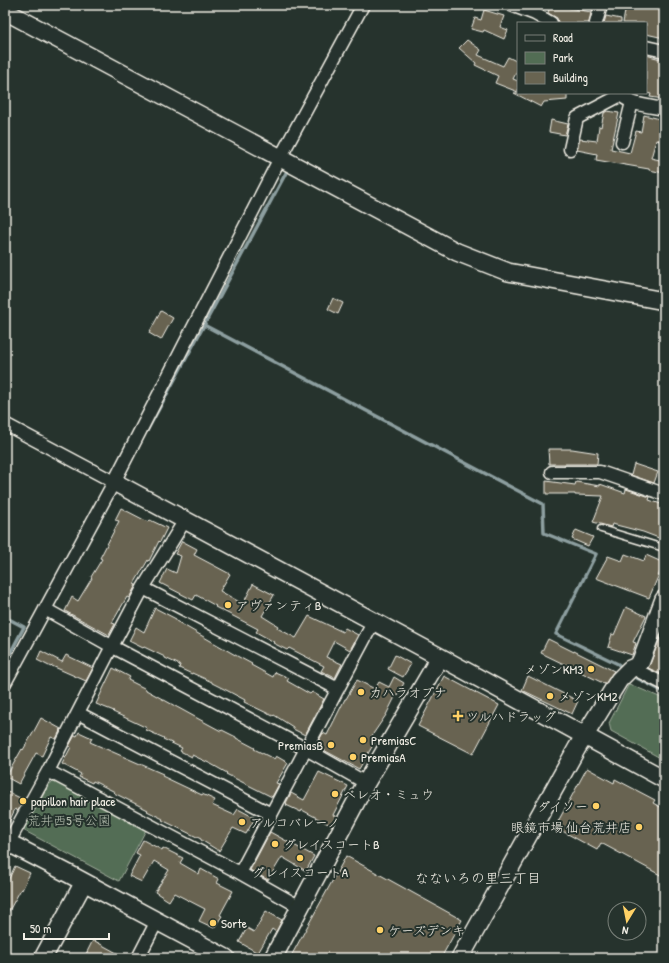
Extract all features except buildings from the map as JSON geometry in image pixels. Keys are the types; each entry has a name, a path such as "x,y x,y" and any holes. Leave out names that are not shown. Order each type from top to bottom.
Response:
{"street":[{"path":"5,683 114,482 280,158 363,5"},
{"path":"511,5 537,10 550,22"},
{"path":"596,22 601,5"},
{"path":"5,11 456,252 508,272 664,302"},
{"path":"647,47 664,51"},
{"path":"570,149 577,118 620,94 632,102 664,109"},
{"path":"622,142 632,102"},
{"path":"5,424 374,621 664,779"},
{"path":"552,472 600,472 664,494"},
{"path":"185,520 143,588 48,771 6,844 84,882 226,958"},
{"path":"143,588 338,689"},
{"path":"460,958 584,736 619,680 641,661 657,625 664,599"},
{"path":"45,609 112,647 306,749 366,783"},
{"path":"240,873 374,621"},
{"path":"273,958 366,783 440,657"},
{"path":"629,671 642,673 664,684"},
{"path":"78,712 271,814"},
{"path":"48,771 240,873 300,908"},
{"path":"43,958 84,882"},
{"path":"138,958 157,922"}],"lane":[{"path":"601,529 664,548"}],"green space":[{"path":"629,684 664,699 664,760 611,731 609,723"},
{"name":"荒井西5号公園","path":"59,781 147,828 119,881 23,830 50,783"}],"waterway":[{"path":"147,431 287,171"},
{"path":"204,325 543,504 544,533 596,554 556,634 618,664 623,669"},
{"path":"5,617 24,627 5,663"},
{"path":"631,675 664,692"}],"place":[{"name":"アヴァンティB","path":"228,605"},
{"name":"メゾンKM3","path":"591,669"},
{"name":"カハラオプナ","path":"361,692"},
{"name":"メゾンKM2","path":"550,696"},
{"name":"ツルハドラッグ","path":"458,716"},
{"name":"PremiasC","path":"363,740"},
{"name":"PremiasB","path":"331,745"},
{"name":"PremiasA","path":"353,757"},
{"name":"ベレオ・ミュウ","path":"335,794"},
{"name":"papillon hair place","path":"23,801"},
{"name":"ダイソー","path":"596,806"},
{"name":"アルコバレーノ","path":"242,822"},
{"name":"眼鏡市場 仙台荒井店","path":"639,827"},
{"name":"グレイスコートB","path":"275,844"},
{"name":"グレイスコートA","path":"300,858"},
{"name":"Sorte","path":"213,923"},
{"name":"ケーズデンキ","path":"380,930"}],"district":[{"name":"なないろの里三丁目","path":"478,877"}]}
